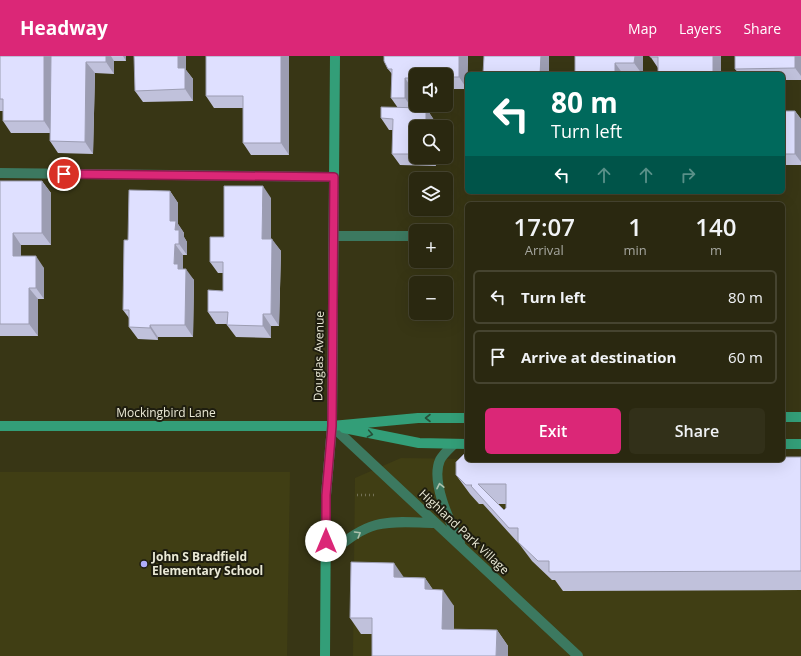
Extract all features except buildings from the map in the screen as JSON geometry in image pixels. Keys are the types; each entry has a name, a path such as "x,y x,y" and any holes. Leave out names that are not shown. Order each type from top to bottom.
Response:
{"main road":[{"name":"Douglas Avenue","path":"325,656 326,495 332,426 335,56"},
{"path":"785,417 801,417"},
{"name":"Mockingbird Lane","path":"0,426 332,426 418,418 465,418"},
{"name":"Mockingbird Lane","path":"332,426 419,443 465,444"},
{"path":"785,444 801,444"}],"lane":[{"path":"0,173 334,177"},
{"path":"334,236 409,236"},
{"name":"Highland Park Village","path":"332,426 578,656"},
{"path":"454,444 446,451 440,460 437,471 445,513 463,549"},
{"path":"326,556 357,533 376,525 398,522 436,523"}],"shaded area":[{"path":"401,458 465,459 465,462 801,462 801,656 353,656 355,478"},
{"name":"John S Bradfield Elementary School","path":"0,472 290,472 287,656 0,656"}],"place":[{"name":"John S Bradfield Elementary School","path":"144,564"}],"route":[{"path":"64,174 334,177 332,426 326,495 326,541"}]}
